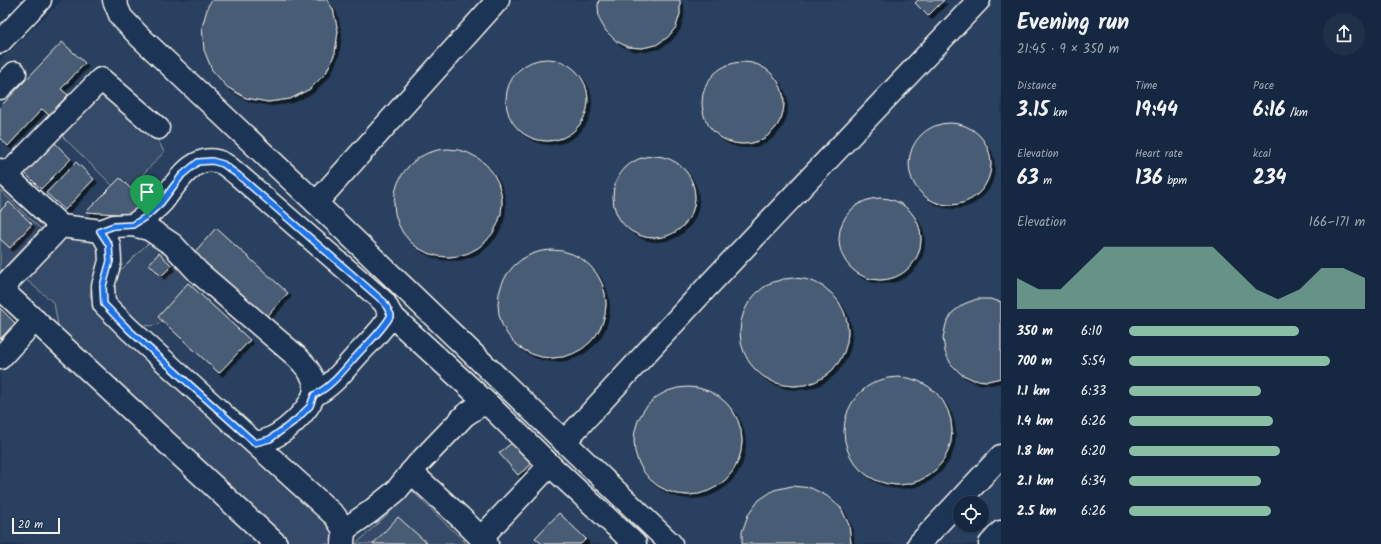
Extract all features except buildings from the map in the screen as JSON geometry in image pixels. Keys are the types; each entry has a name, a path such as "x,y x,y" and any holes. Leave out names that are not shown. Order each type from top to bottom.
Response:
{"lane":[{"path":"0,42 40,0"},
{"path":"114,0 121,17 139,36 316,203 670,544"},
{"path":"316,203 498,0"},
{"path":"564,442 706,288 979,0"},
{"path":"0,88 15,72"},
{"path":"158,128 101,79 3,173 61,226 100,231 114,226 133,225 149,229 173,245 198,272 308,368 315,382 314,395 310,406 296,420 270,439 255,443"},
{"path":"133,225 147,216 161,203 182,175 198,162 212,161 223,164 238,175 384,302 391,315 490,406 550,465 635,544"},
{"path":"61,226 1,288 276,544"},
{"path":"100,231 109,245 110,261 103,286 104,304 129,330 335,516 343,537 396,490 465,415 480,405 490,406"},
{"path":"314,395 322,391 336,378 380,333 391,315"},
{"path":"0,358 35,320"},
{"path":"919,544 1001,456"},
{"path":"411,472 484,541 550,465"},
{"path":"990,544 1001,532"}],"shaded area":[{"path":"62,0 1001,0 1001,544 0,544 0,61"},
{"path":"102,93 155,134 164,152 130,188 120,178 113,186 61,135"},
{"path":"0,190 41,229 0,272"},
{"path":"89,236 103,251 100,268 94,275 90,295 96,310 332,525 335,544 288,544 59,331 54,303 23,277 66,237"},
{"path":"153,242 162,247 195,283 159,324 151,326 137,323 126,313 111,295 113,278 146,245"},
{"path":"412,491 467,544 356,544"}],"route":[{"path":"212,161 223,164 238,175 384,302 391,315 380,333 336,378 322,391 314,395 310,406 296,420 270,439 255,443 129,330 104,304 103,286 110,261 109,245 100,231 114,226 133,225 147,216 161,203 182,175 198,162 212,161"}]}
